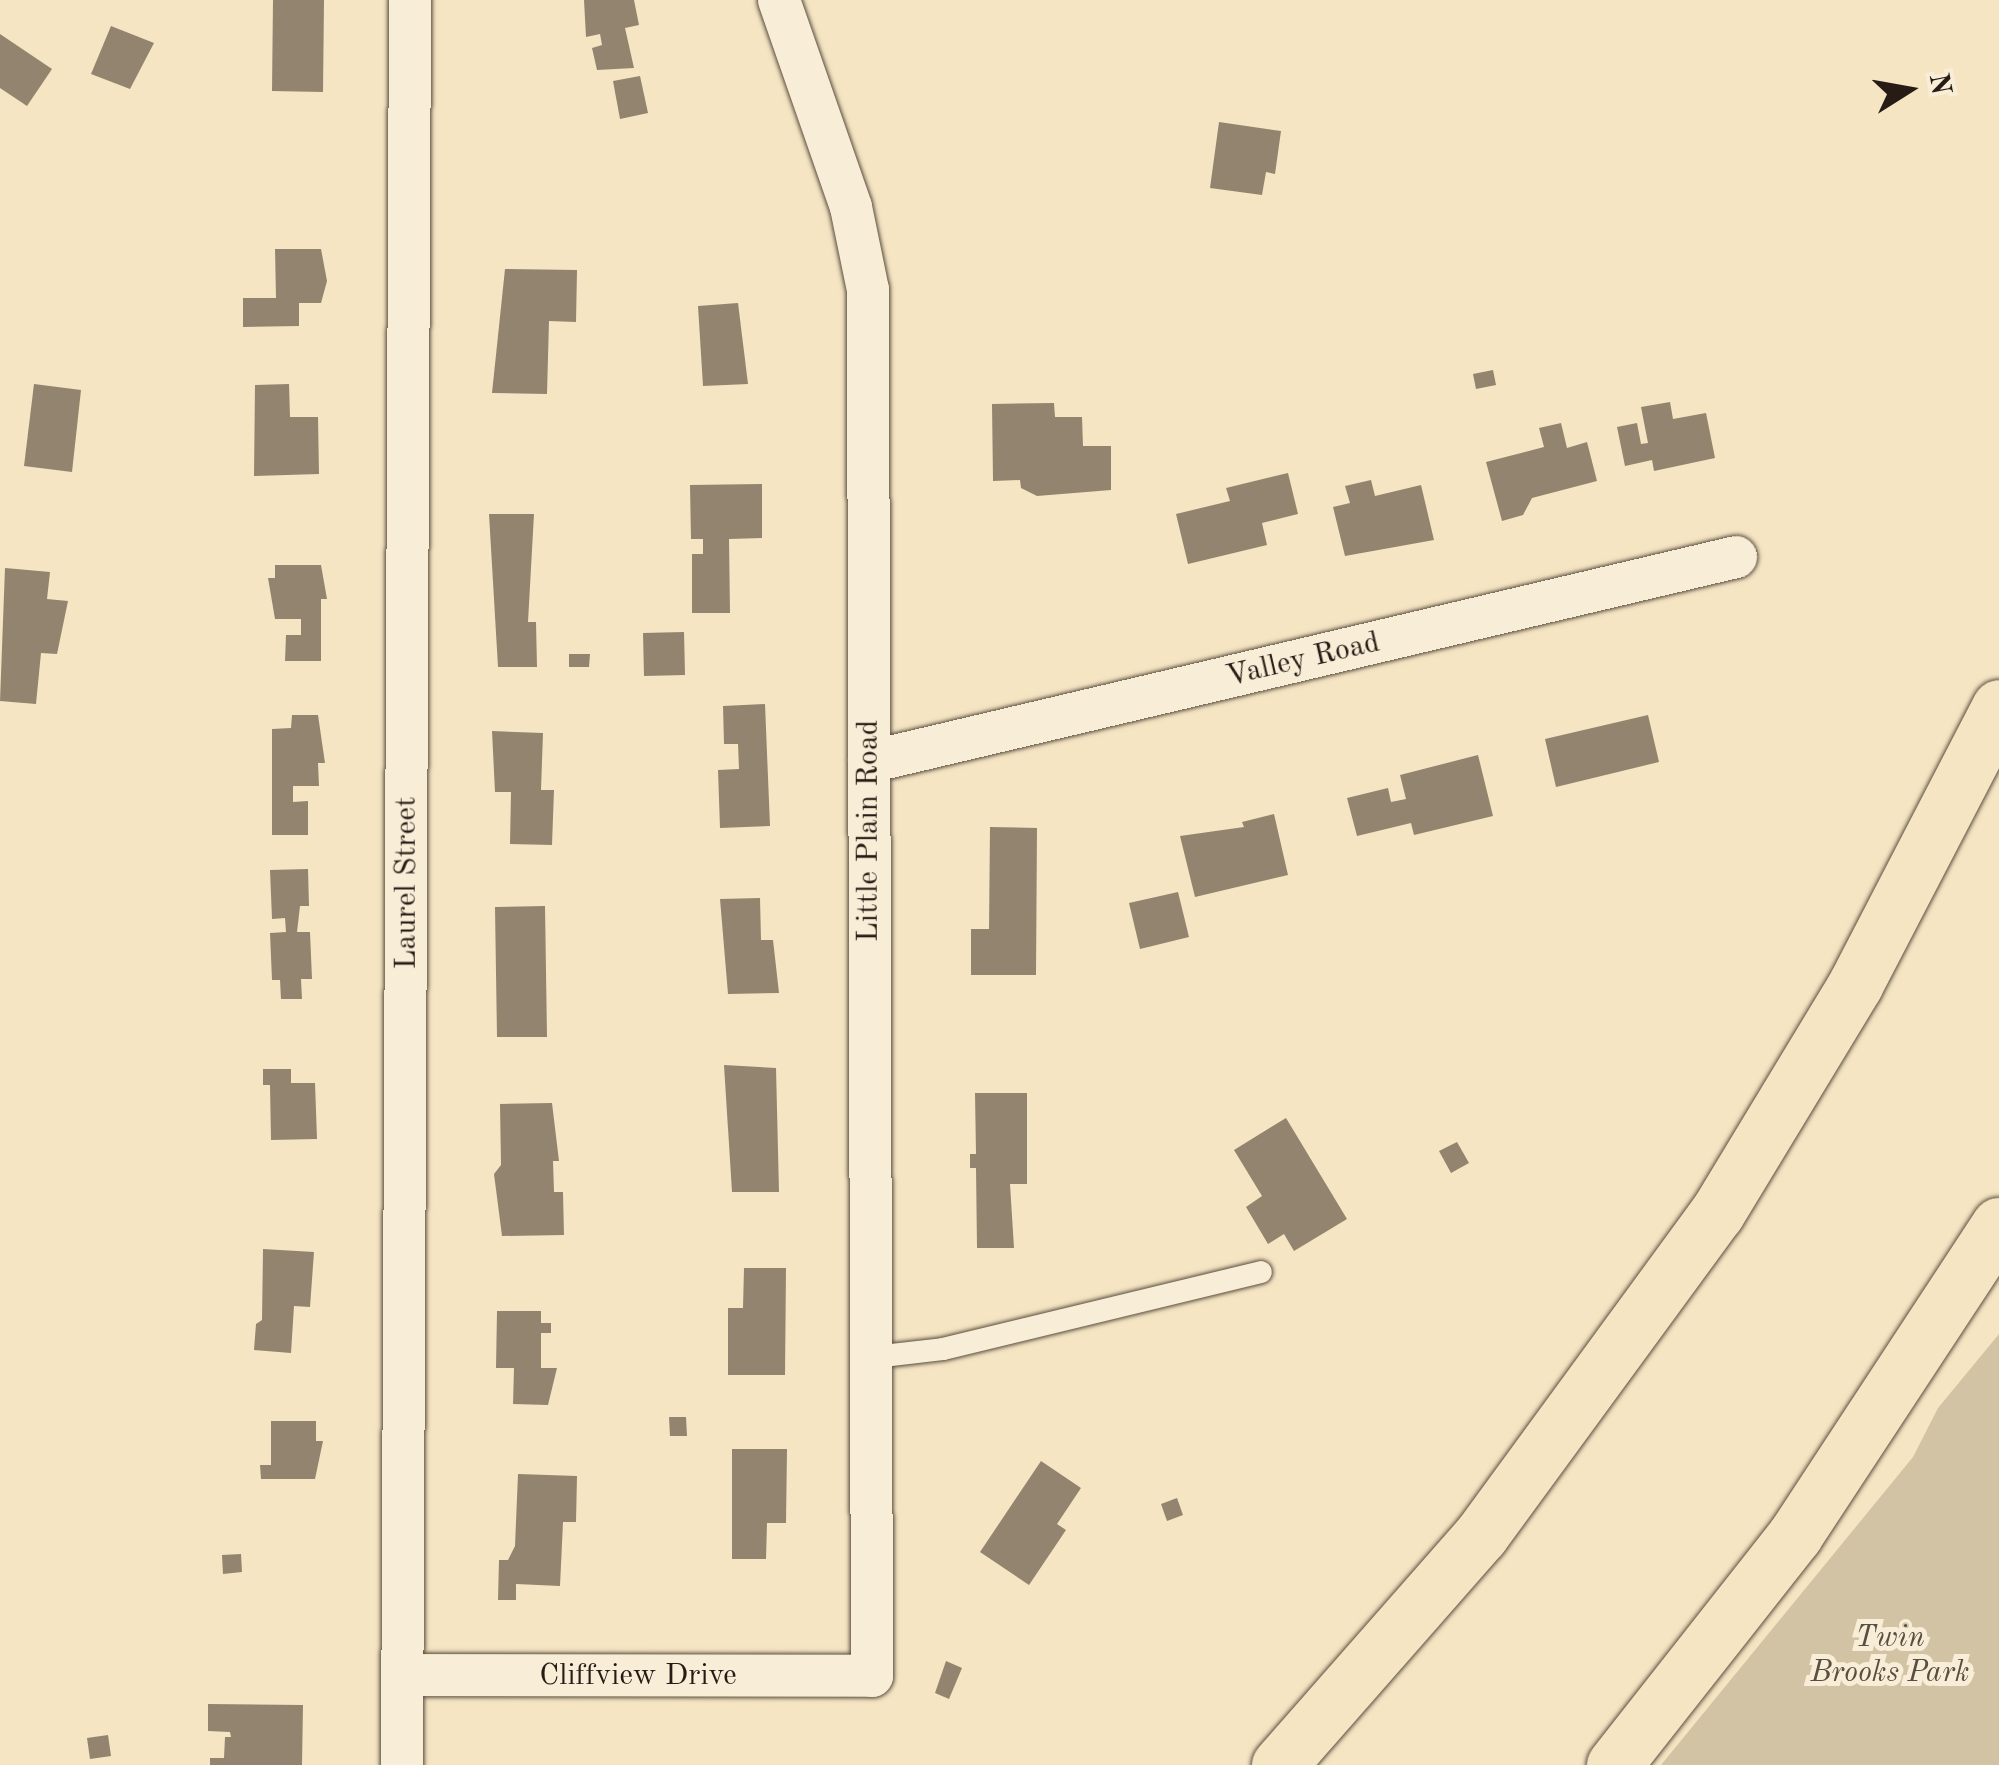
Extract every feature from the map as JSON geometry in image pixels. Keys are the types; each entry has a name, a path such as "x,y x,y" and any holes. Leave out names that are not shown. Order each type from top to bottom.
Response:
{"highway":[{"path":"1279,1765 1481,1535 1717,1214 1856,985 1999,707"},
{"path":"1614,1765 1795,1535 1999,1225"}],"street":[{"name":"Laurel Street","path":"402,1765 410,0"},
{"name":"Little Plain Road","path":"779,0 852,208 868,290 872,1676"},
{"name":"Valley Road","path":"869,762 1736,557"},
{"name":"Cliffview Drive","path":"404,1675 872,1676"}],"lane":[{"path":"874,1358 943,1348 1261,1272"}],"green space":[{"name":"Twin Brooks Park","path":"1999,1334 1999,1765 1661,1765 1913,1457 1938,1408"}],"building":[{"path":"273,0 324,0 323,92 272,91"},
{"path":"584,0 634,0 639,25 625,28 634,68 597,70 592,48 602,45 600,34 586,37"},
{"path":"111,26 154,43 130,89 91,74"},
{"path":"0,34 52,69 27,106 0,88"},
{"path":"640,76 648,113 620,119 613,81"},
{"path":"1219,122 1281,131 1275,174 1266,172 1262,195 1210,188"},
{"path":"275,249 321,249 327,281 321,303 299,303 299,326 243,327 243,298 276,298"},
{"path":"505,269 577,270 576,322 549,321 547,394 492,393"},
{"path":"738,303 748,384 703,386 698,306"},
{"path":"1493,370 1496,385 1476,389 1473,374"},
{"path":"34,384 81,390 72,472 24,466"},
{"path":"289,384 290,417 318,417 319,474 254,476 255,385"},
{"path":"1670,402 1673,419 1706,413 1715,458 1654,471 1652,460 1625,466 1617,427 1637,423 1641,444 1648,443 1641,407"},
{"path":"1054,403 1055,417 1082,417 1083,446 1111,446 1111,490 1037,496 1021,488 1020,480 993,481 992,404"},
{"path":"1561,423 1567,448 1587,442 1597,481 1532,498 1523,515 1502,521 1486,462 1544,447 1539,428"},
{"path":"1288,473 1298,514 1262,523 1267,545 1188,564 1176,514 1230,501 1226,488"},
{"path":"1371,480 1375,496 1421,485 1434,540 1345,556 1333,507 1350,503 1345,486"},
{"path":"762,484 762,538 729,539 730,613 692,613 692,554 703,554 703,539 691,539 690,485"},
{"path":"489,514 534,514 528,622 536,622 537,667 498,667"},
{"path":"275,565 321,565 327,599 321,599 321,661 285,661 286,635 301,635 301,619 275,619 268,578 275,578"},
{"path":"5,568 50,572 47,599 68,601 57,654 41,653 36,704 0,701"},
{"path":"684,632 685,675 644,676 643,633"},
{"path":"569,654 590,654 589,667 569,667"},
{"path":"765,704 770,826 720,828 718,770 739,769 738,744 724,744 723,706"},
{"path":"292,715 318,715 325,763 318,763 319,786 293,786 293,802 308,801 308,835 272,835 272,729 291,728"},
{"path":"1648,715 1659,762 1556,787 1545,739"},
{"path":"492,731 543,733 541,790 554,790 552,845 510,844 511,792 495,792"},
{"path":"1478,755 1493,816 1414,835 1411,823 1357,836 1347,798 1388,788 1391,802 1406,799 1400,775"},
{"path":"1274,814 1288,875 1195,897 1180,836 1244,827 1242,822"},
{"path":"990,827 1037,828 1036,975 971,975 971,929 989,929"},
{"path":"308,869 309,906 300,906 297,932 310,932 312,979 301,979 302,999 281,999 280,980 272,980 270,933 286,932 285,918 272,919 270,870"},
{"path":"1178,892 1189,937 1140,949 1129,903"},
{"path":"760,898 761,940 773,940 779,993 728,994 720,899"},
{"path":"545,906 547,1037 497,1037 495,907"},
{"path":"724,1065 776,1068 779,1192 732,1192"},
{"path":"263,1069 291,1069 291,1083 315,1083 317,1139 271,1140 270,1085 263,1085"},
{"path":"975,1093 1027,1093 1027,1184 1010,1184 1014,1248 977,1248 976,1168 970,1168 970,1154 976,1154"},
{"path":"552,1103 559,1161 553,1161 554,1192 563,1192 564,1235 502,1236 494,1174 501,1165 500,1104"},
{"path":"1286,1118 1347,1219 1294,1251 1284,1234 1268,1244 1246,1207 1262,1196 1234,1150"},
{"path":"1457,1142 1469,1163 1451,1173 1439,1151"},
{"path":"263,1249 314,1252 310,1307 294,1306 291,1353 254,1350 256,1324 262,1320"},
{"path":"744,1268 786,1268 785,1375 728,1375 728,1308 743,1308"},
{"path":"497,1311 541,1311 541,1323 551,1323 551,1333 541,1333 541,1368 557,1368 548,1405 513,1404 514,1368 496,1368"},
{"path":"669,1417 686,1417 687,1436 670,1436"},
{"path":"271,1421 316,1421 316,1441 323,1441 315,1479 261,1479 260,1465 271,1465"},
{"path":"732,1449 787,1449 786,1523 767,1523 766,1559 732,1559"},
{"path":"1041,1461 1081,1488 1057,1524 1066,1530 1029,1585 980,1552"},
{"path":"518,1474 577,1476 576,1522 563,1522 560,1586 516,1584 516,1600 498,1600 499,1560 508,1560 515,1546"},
{"path":"1177,1498 1183,1515 1167,1521 1161,1504"},
{"path":"241,1554 242,1572 223,1574 222,1555"},
{"path":"946,1661 962,1668 949,1699 935,1693"},
{"path":"208,1704 303,1705 302,1765 210,1765 210,1758 224,1758 225,1737 231,1737 230,1732 208,1731"},
{"path":"108,1735 111,1756 90,1759 87,1738"}]}
